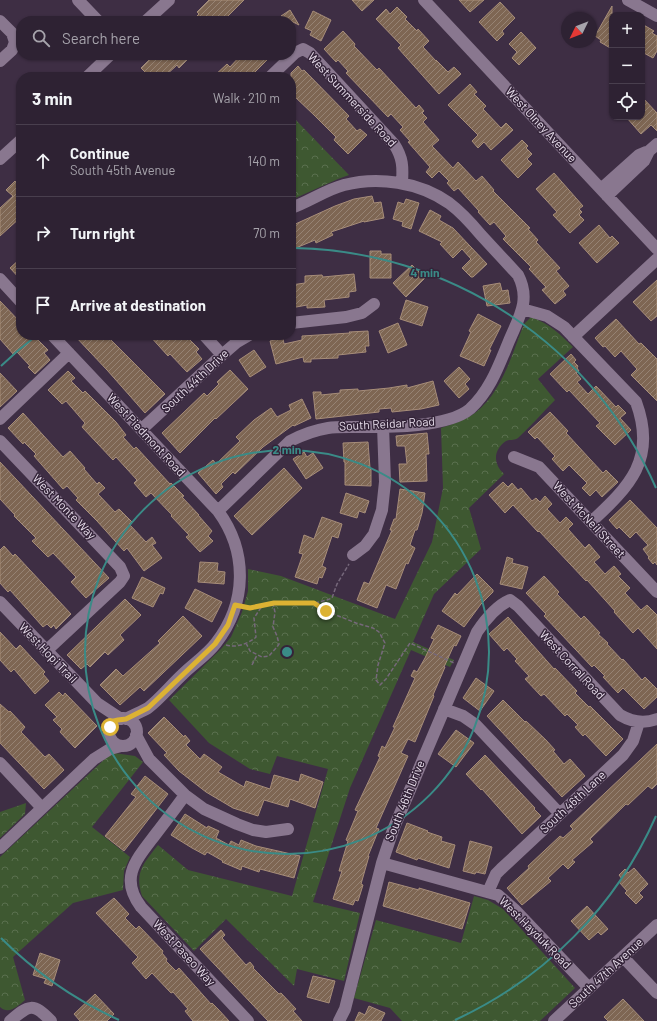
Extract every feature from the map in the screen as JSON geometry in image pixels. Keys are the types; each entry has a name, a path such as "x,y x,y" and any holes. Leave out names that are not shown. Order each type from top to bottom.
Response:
{"street":[{"path":"78,0 93,16"},
{"path":"151,16 169,0"},
{"name":"West Olney Avenue","path":"424,0 657,250"},
{"path":"628,0 657,16"},
{"path":"0,21 12,33 15,42 12,50 0,61"},
{"name":"West Summerside Road","path":"296,52 303,49 310,53 394,144 399,152 402,163 402,183"},
{"path":"92,72 105,60"},
{"name":"West Summerside Road","path":"275,72 288,60"},
{"path":"0,159 16,145"},
{"path":"604,192 628,171 644,161 653,147"},
{"path":"296,207 305,204 342,185 373,181 402,183"},
{"name":"South Reidar Road","path":"218,511 290,441 305,434 327,428 420,424 443,421 469,410 486,390 495,374 522,308 524,296 523,284 518,275 448,202 432,193 402,183"},
{"path":"573,337 657,259"},
{"path":"0,279 16,297"},
{"path":"296,322 346,317 362,312 374,304"},
{"path":"522,308 551,318 564,327 636,402 648,425 654,444 638,476 591,522"},
{"name":"West Piedmont Road","path":"57,340 218,511 228,524 234,539 239,559 240,574 235,605 228,625 218,641 148,708"},
{"path":"208,340 222,355"},
{"name":"South 44th Drive","path":"142,430 222,355 240,340"},
{"path":"0,419 69,353"},
{"path":"353,555 365,546 374,534 382,510 385,482 383,426"},
{"name":"West Monte Way","path":"0,441 120,567 124,576 120,582 46,651"},
{"name":"West McNeil Street","path":"514,457 539,467 657,592"},
{"name":"South 46th Drive","path":"339,1021 345,1009 382,863 398,816 477,632 503,603 510,600"},
{"name":"West Corral Road","path":"510,600 518,606 614,711 625,719 639,722"},
{"name":"West Hopi Trail","path":"0,602 96,703 133,724 149,760"},
{"name":"West Hopi Trail","path":"96,703 110,730 112,742 130,747 149,760 185,795 209,811 248,828 266,832 288,829"},
{"path":"94,759 114,721 124,719 148,708"},
{"path":"0,848 94,759 110,749 132,742 148,708"},
{"path":"444,709 463,716 476,725 560,814"},
{"path":"639,722 657,719"},
{"name":"South 46th Lane","path":"488,892 496,874 624,755 633,741 639,722"},
{"path":"0,763 42,808"},
{"name":"West Paseo Way","path":"185,795 136,860 131,878 131,890 135,900 141,907 248,1021"},
{"name":"West Hayduk Road","path":"382,863 498,895 507,902 589,988"},
{"name":"South 47th Avenue","path":"554,1021 657,925"},
{"path":"623,957 657,992"},
{"path":"10,1021 22,1011 33,1007 39,1009 51,1021"}],"path":[{"path":"235,605 250,608 273,604 314,603 332,598 337,584 353,555"},
{"path":"314,603 326,611 373,628 379,632 385,643 378,665 376,680 380,685 386,679 410,643 462,667"},
{"path":"246,643 250,651 262,657 269,656 277,647 279,644 273,627 275,612 273,604"},
{"path":"218,641 226,646 232,647 251,641 256,637 254,618 262,608 262,605"},
{"path":"252,665 257,655"}],"green space":[{"path":"296,120 349,175 296,198"},
{"path":"531,317 554,329 573,347 538,379 555,400 518,438 506,441 502,445 497,453 496,462 504,474 469,508 481,549 434,594 413,642 454,660 450,667 411,650 350,788 313,902 360,913 344,981 297,969 294,986 226,919 194,951 142,896 139,880 142,868 148,857 158,845 188,870 292,896 328,769 277,756 270,774 250,769 209,743 169,700 221,649 231,637 242,612 248,591 248,569 281,576 395,619 432,542 443,488 441,428 467,418 475,413 484,404 499,384 524,324"},
{"path":"114,753 135,756 143,762 92,827 130,857 124,871 123,890 73,903 13,957 25,1000 13,1009 3,1009 0,1007 0,857 107,757"},
{"path":"26,803 25,814 0,838 0,812"},
{"path":"474,896 488,900 503,909 575,988 540,1021 402,1021 390,1008 354,998 376,920 461,943"}],"building":[{"path":"209,0 244,0 228,16 197,16 199,14 197,12"},
{"path":"352,0 374,0 362,11"},
{"path":"459,0 484,0 470,12"},
{"path":"500,2 515,18 502,31 504,34 497,41 479,22"},
{"path":"612,6 612,12 609,12 609,47 600,42 601,40 597,37 597,32"},
{"path":"397,7 407,17 405,19 417,31 418,29 429,41 423,47 436,61 448,72 454,67 461,74 439,94 398,48 401,45 376,19 386,9 390,14"},
{"path":"290,10 294,16 281,16"},
{"path":"313,11 331,20 321,41 310,35 312,31 305,28"},
{"path":"645,26 654,31 652,33 657,36 657,51 653,58 645,54"},
{"path":"343,31 355,44 354,46 377,70 379,68 416,108 419,105 424,111 422,113 427,118 423,122 439,140 432,146 453,168 458,162 476,181 482,176 494,190 493,191 530,228 528,229 538,240 536,242 560,268 556,271 569,286 563,291 566,295 555,304 542,290 546,287 529,269 531,267 503,239 506,236 494,222 490,225 458,188 454,191 447,183 449,181 439,171 432,178 426,172 430,167 408,142 410,141 400,130 403,127 391,114 388,117 346,73 348,71 338,60 336,62 324,49"},
{"path":"521,32 536,48 519,65 512,58 517,52 509,44"},
{"path":"149,60 187,60 179,68 177,65 169,72 145,72 141,68"},
{"path":"236,60 267,60 255,72 218,72 227,64 230,67"},
{"path":"298,66 302,71 304,70 349,116 346,119 357,131 360,129 367,135 348,154 334,140 336,137 296,98 296,72 292,72"},
{"path":"470,84 477,92 474,94 486,106 483,109 501,128 506,123 513,130 491,150 484,142 478,148 472,141 478,135 448,105"},
{"path":"645,100 657,113 657,131 651,125 641,134 629,120 645,120"},
{"path":"522,140 528,146 526,148 532,154 527,159 532,164 518,178 501,160"},
{"path":"554,173 583,206 579,209 582,212 579,215 584,220 570,233 553,215 557,212 536,189"},
{"path":"15,181 16,222 0,236 0,208 13,196 6,190"},
{"path":"372,196 374,203 381,202 384,218 364,221 331,232 333,235 316,243 315,240 296,248 296,224 354,199"},
{"path":"406,199 419,203 411,229 402,226 403,222 393,219 398,202 404,204"},
{"path":"430,210 441,216 439,220 453,228 487,264 473,277 471,277 462,268 471,259 462,249 453,258 440,244 442,242 419,231"},
{"path":"599,225 610,238 612,236 619,243 597,263 579,243"},
{"path":"370,251 381,251 381,254 391,254 391,278 370,278"},
{"path":"16,263 16,275 10,268"},
{"path":"412,265 425,278 406,297 393,283"},
{"path":"354,274 356,291 349,292 349,297 324,300 325,307 307,308 307,305 296,307 296,284 305,283 305,276 322,275 323,277"},
{"path":"657,280 657,316 651,321 633,302"},
{"path":"500,283 502,291 508,290 510,303 487,306 483,286"},
{"path":"406,300 428,307 422,326 400,319"},
{"path":"0,301 16,318 16,340 38,340 48,350 44,353 50,360 35,374 17,352 14,355 0,339"},
{"path":"478,314 501,326 489,350 491,350 484,366 460,356 471,332 469,331"},
{"path":"616,319 639,344 641,343 657,359 657,401 631,375 637,369 621,351 615,357 595,338"},
{"path":"398,323 407,345 388,353 379,331"},
{"path":"368,331 369,346 365,346 366,352 338,355 338,358 311,359 311,362 304,362 303,357 276,364 270,341 283,340 284,344 302,340 302,336 350,333 349,332"},
{"path":"79,340 111,340 165,394 145,413"},
{"path":"154,340 190,340 199,349 196,352 202,359 187,372 170,354 168,356"},
{"path":"254,350 266,367 250,377 239,360"},
{"path":"571,354 576,360 574,362 578,366 577,368 579,371 576,373 581,379 577,382 588,394 596,386 616,407 618,405 626,413 620,418 631,430 615,445 596,426 600,423 569,390 567,392 550,374"},
{"path":"459,367 470,379 465,384 469,389 459,398 444,381"},
{"path":"230,370 248,389 216,419 215,418 180,453 162,433 204,393 207,396 219,384 217,382"},
{"path":"68,371 75,378 71,381 83,393 85,391 116,422 126,435 123,437 134,449 136,447 170,484 171,483 184,496 182,497 212,531 208,536 213,541 200,552 186,537 189,535 171,516 172,515 151,493 146,497 134,483 137,480 116,457 113,460 82,427 85,423 66,401 62,404 48,390"},
{"path":"0,373 17,391 0,407"},
{"path":"433,381 439,405 421,409 392,412 391,408 379,409 379,412 316,419 313,392 321,392 321,395 340,393 340,390 358,389 358,391 407,385 407,388"},
{"path":"302,399 311,418 294,426 293,425 263,447 235,474 233,472 221,484 223,487 216,494 198,473 213,460 216,464 240,441 236,437 254,420 271,408 277,417 291,410 289,405"},
{"path":"550,412 568,431 566,433 603,473 606,470 618,482 602,497 596,490 590,496 582,488 587,483 569,465 563,471 552,459 555,456 537,437 535,439 528,432"},
{"path":"23,413 63,457 70,451 97,484 99,482 105,488 98,494 115,512 119,509 132,522 129,524 146,542 152,537 156,543 152,545 162,558 144,571 127,548 124,551 76,500 78,498 67,486 63,489 34,456 36,454 24,442 23,444 8,428"},
{"path":"427,433 429,454 426,454 427,481 400,482 399,464 407,464 405,446 397,446 396,436"},
{"path":"368,442 371,468 371,486 345,485 343,443"},
{"path":"304,452 307,457 313,453 323,468 306,479 293,459"},
{"path":"0,462 109,578 86,598 71,582 76,577 53,553 48,557 32,541 36,538 14,516 15,515 0,499"},
{"path":"284,468 302,488 252,535 234,516"},
{"path":"503,482 508,487 512,483 518,490 521,488 532,501 536,498 540,502 545,496 552,504 547,509 560,523 566,517 573,524 568,529 585,548 589,544 600,557 594,562 605,574 614,566 621,574 618,576 630,588 625,593 641,610 647,605 657,615 657,649 638,628 633,633 587,580 586,581 513,505 505,513 489,495"},
{"path":"400,489 425,493 422,513 417,530 415,530 410,545 415,548 408,564 406,563 396,589 386,585 377,608 357,600 364,582 369,584 392,530 390,530 394,519 396,519"},
{"path":"346,493 369,501 365,513 359,511 357,518 340,513"},
{"path":"630,500 657,528 657,565 655,562 653,564 648,558 649,557 643,549 648,545 636,532 630,538 619,527 617,529 609,520"},
{"path":"322,517 342,524 338,538 332,536 322,566 326,568 322,578 319,577 317,584 295,577 303,554 299,553 304,535 314,539"},
{"path":"4,546 13,556 15,554 71,614 56,629 54,625 51,628 47,624 43,627 10,590 8,592 0,583 0,550"},
{"path":"507,557 513,559 512,563 528,567 522,589 500,584"},
{"path":"200,562 218,563 217,571 225,572 224,584 198,582"},
{"path":"477,574 493,590 493,592 481,604 464,627 442,611 455,593 457,595"},
{"path":"544,576 559,592 557,594 581,619 584,616 600,633 598,634 608,643 607,644 642,680 645,677 657,689 657,697 644,709 623,688 618,693 603,677 605,676 594,665 592,667 544,616 546,614 526,593"},
{"path":"142,577 165,588 163,594 160,593 153,607 132,598"},
{"path":"195,589 222,602 212,622 185,608"},
{"path":"125,599 141,615 120,635 124,640 108,655 105,652 90,667 87,664 81,669 67,655"},
{"path":"183,616 202,636 144,691 140,687 120,705 100,685 116,669 123,676 160,643 158,641"},
{"path":"508,617 554,669 555,668 577,691 575,693 623,739 606,756 585,734 583,736 575,727 578,725 567,714 565,716 544,694 541,696 525,679 529,676 515,661 517,659 507,648 504,651 489,634"},
{"path":"438,625 461,636 456,646 454,645 444,667 415,742 408,739 401,753 408,756 376,828 379,829 368,856 361,884 363,885 358,901 355,900 353,905 333,899 342,871 339,871 348,841 346,840 358,811 355,810 380,757 378,756 382,746 385,748 395,727 393,727 415,678 411,676 414,670 417,672 425,658 434,639 431,638"},
{"path":"0,632 16,649 20,645 45,672 43,674 49,681 35,694 14,669 11,672 0,660"},
{"path":"476,678 494,691 480,711 463,698"},
{"path":"59,692 63,696 65,693 97,726 75,748 60,732 62,729 53,720 57,717 45,705"},
{"path":"503,700 546,740 564,764 570,759 585,776 562,797 487,716"},
{"path":"0,704 9,712 10,711 25,727 21,732 45,757 49,754 64,770 44,789 0,743"},
{"path":"164,717 184,737 185,735 190,741 186,745 200,759 204,754 222,767 218,772 244,787 246,781 270,789 274,775 299,782 301,774 323,782 315,808 290,799 288,807 264,800 258,816 233,808 206,792 179,771 164,755 167,753 148,733"},
{"path":"456,730 474,743 456,767 438,754"},
{"path":"657,744 657,784 652,789 648,786 628,805 626,804 590,839 593,842 572,860 575,862 568,869 563,864 548,878 551,881 522,905 507,888 560,836 563,838 573,829 570,826"},
{"path":"485,755 541,816 522,834 482,789 481,790 466,774"},
{"path":"145,776 168,794 124,851 105,836 136,797 131,794"},
{"path":"185,814 207,828 208,826 219,831 216,838 229,845 231,841 239,845 241,840 256,846 300,856 294,878 260,869 259,872 242,866 241,870 222,862 223,861 207,852 205,855 192,848 171,835"},
{"path":"407,823 442,837 441,841 455,845 449,868 418,858 417,860 396,852"},
{"path":"470,841 492,847 485,874 476,872 475,874 463,871"},
{"path":"634,868 648,884 639,893 643,897 636,904 625,893 627,891 619,882 622,879 619,875 625,869 628,873"},
{"path":"389,882 419,890 419,888 470,903 462,929 383,906"},
{"path":"114,898 129,914 125,918 136,929 139,926 163,951 162,953 167,959 166,961 176,971 179,968 211,1004 212,1003 229,1021 193,1021 185,1011 188,1009 173,992 171,993 152,973 146,979 132,963 138,957 96,913"},
{"path":"587,906 608,929 601,935 598,932 589,940 571,921"},
{"path":"221,930 225,935 222,938 246,965 250,962 254,967 253,968 279,994 281,993 296,1009 293,1011 302,1021 268,1021 200,949"},
{"path":"40,953 60,960 52,986 44,983 46,979 33,975"},
{"path":"313,976 335,981 329,1003 307,997"},
{"path":"95,994 114,1014 107,1021 80,1021 74,1014"},
{"path":"623,999 644,1021 608,1021 604,1017"},
{"path":"369,1006 385,1013 381,1021 355,1021 359,1012 365,1015"}],"route":[{"path":"110,727 114,721 126,719 148,708 215,644 228,625 234,612 235,605 250,608 274,603 314,603 326,611"}]}
